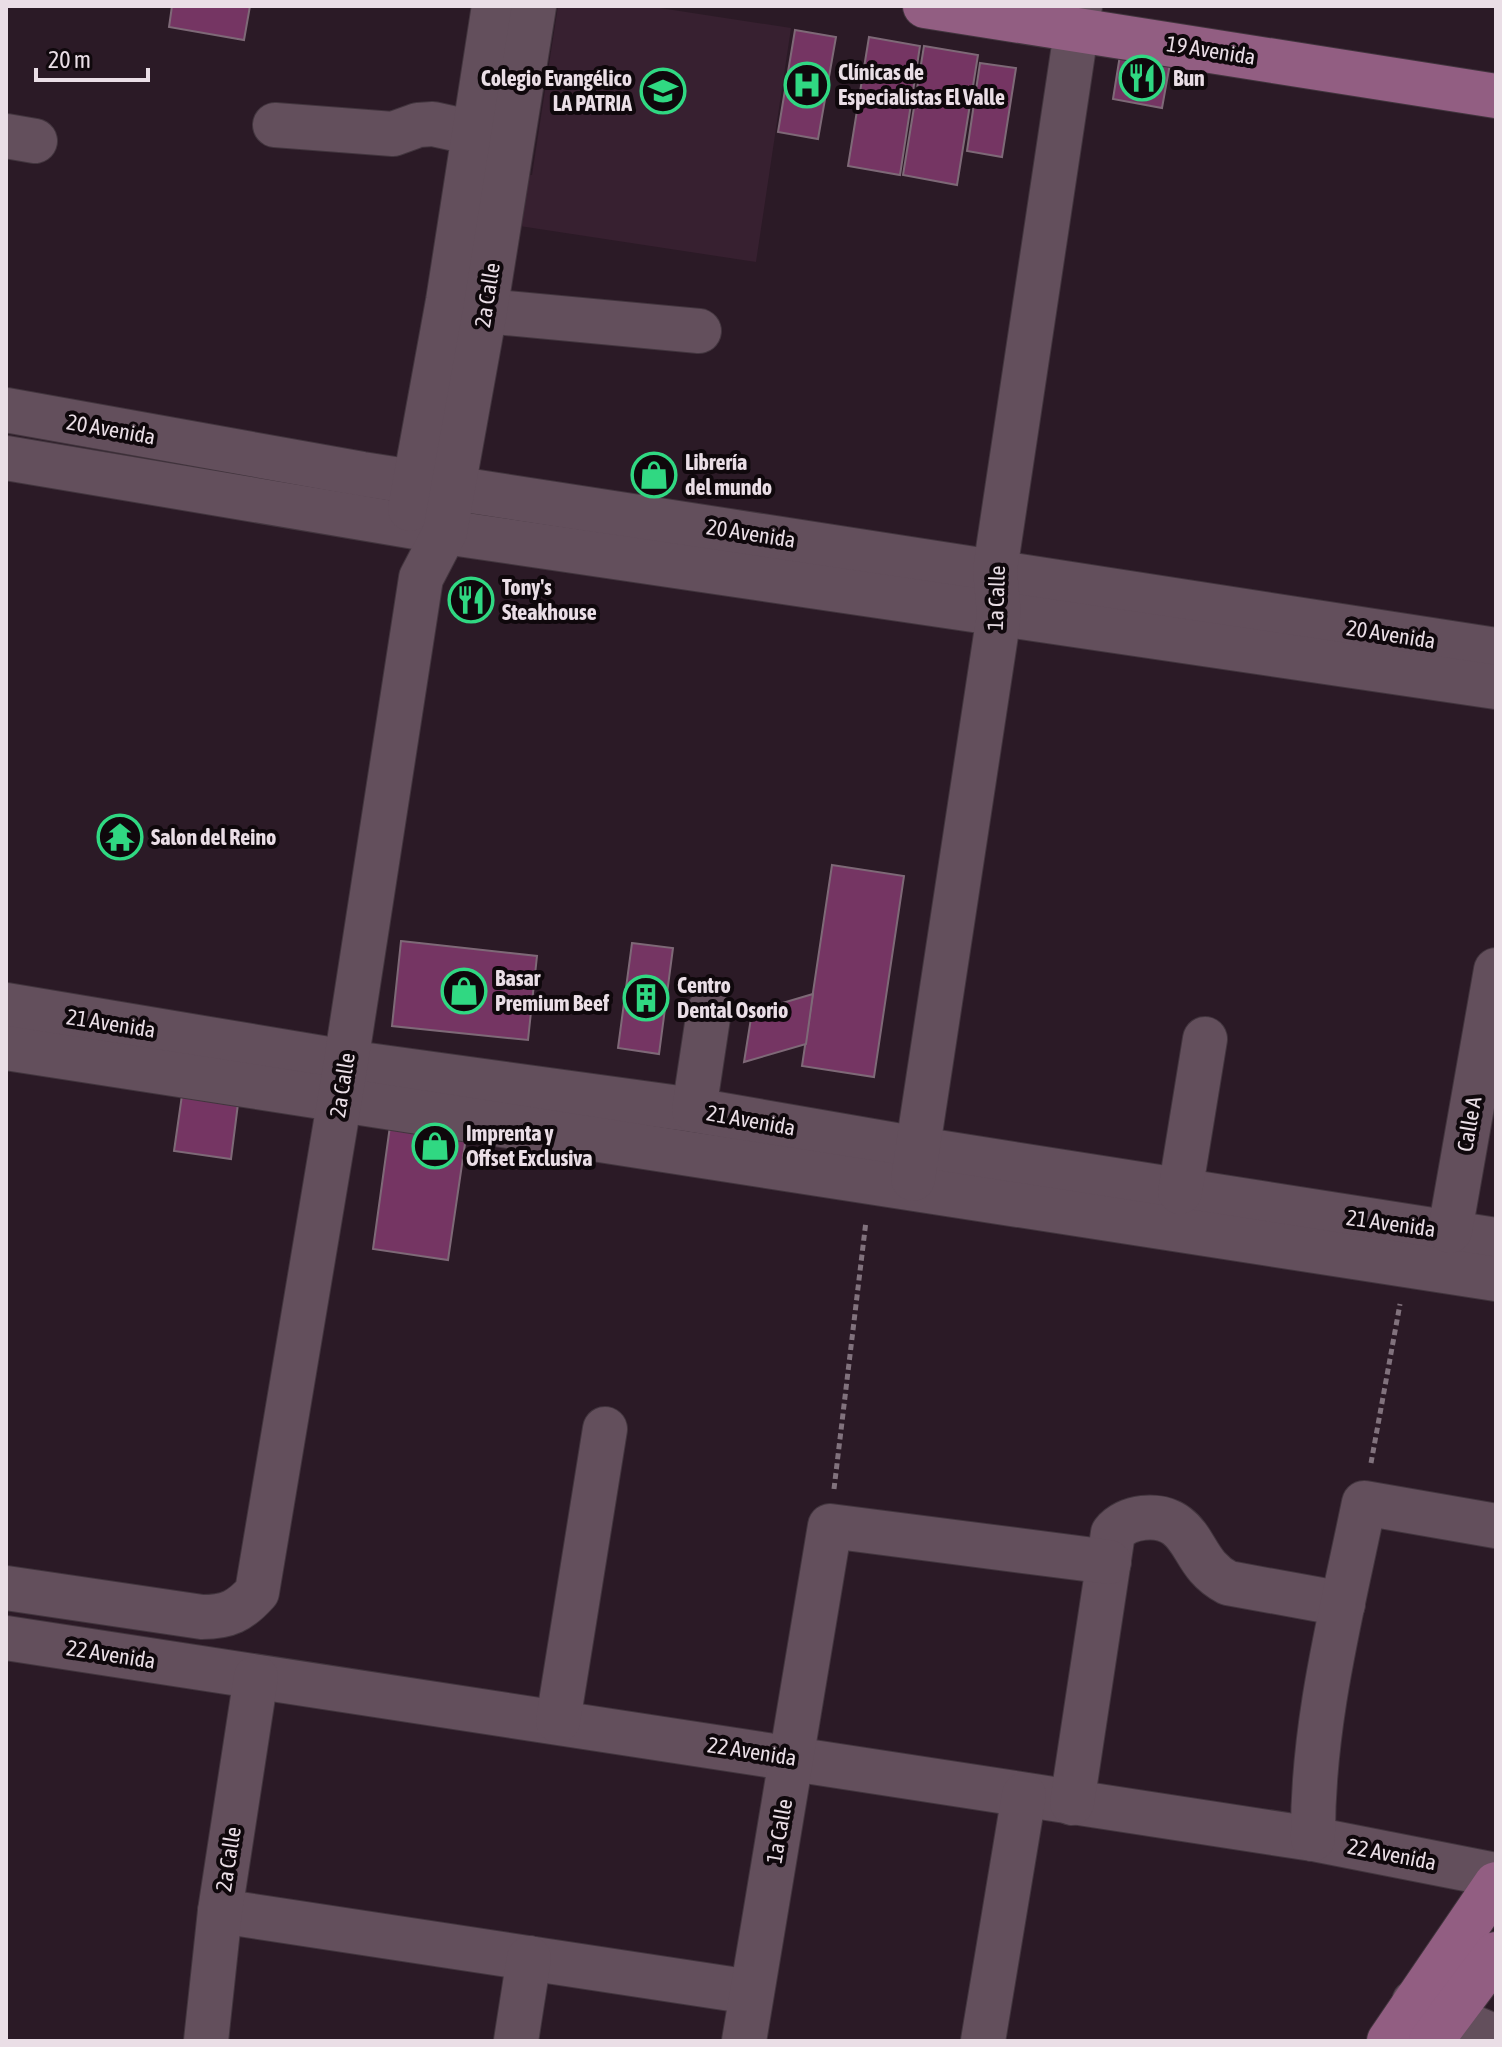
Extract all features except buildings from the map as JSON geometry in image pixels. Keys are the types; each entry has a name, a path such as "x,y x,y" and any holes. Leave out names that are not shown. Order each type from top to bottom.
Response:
{"main road":[{"name":"19 Avenida","path":"925,6 1078,18 1496,96"},
{"name":"19 Avenida","path":"1118,6 1496,65"},
{"path":"1432,2019 1496,1884"},
{"path":"1389,2041 1432,2019 1496,1954"}],"street":[{"name":"2a Calle","path":"6,1588 202,1617 222,1617 240,1610 257,1592 343,1080 421,578 433,485 448,301 494,6"},
{"name":"2a Calle","path":"433,485 485,311 534,6"},
{"name":"1a Calle","path":"900,1174 999,615 995,570 1078,18"},
{"path":"275,125 393,134 418,125 433,124 474,133"},
{"path":"485,311 699,331"},
{"name":"20 Avenida","path":"6,410 433,485 1496,650"},
{"name":"20 Avenida","path":"6,458 426,529 1496,687"},
{"name":"Calle A","path":"1450,1231 1496,970"},
{"name":"21 Avenida","path":"6,1005 343,1080 1496,1279"},
{"path":"694,1110 709,1011"},
{"path":"1180,1192 1205,1039"},
{"name":"21 Avenida","path":"6,1048 694,1110 900,1174 1180,1192 1496,1240"},
{"path":"558,1721 605,1429"},
{"path":"1313,1839 1313,1781 1318,1728 1364,1503 1496,1526"},
{"path":"1072,1803 1113,1533 1122,1522 1135,1518 1165,1521 1178,1526 1214,1576 1228,1583 1343,1604"},
{"path":"830,1526 1109,1562"},
{"name":"1a Calle","path":"744,2041 830,1526"},
{"name":"22 Avenida","path":"6,1638 1313,1839 1496,1875"},
{"name":"2a Calle","path":"206,2041 220,1911 256,1677"},
{"path":"983,2041 1024,1795"},
{"path":"220,1911 751,1992"},
{"path":"516,2041 529,1958"},
{"path":"1432,2019 1496,2037"}],"path":[{"path":"830,1526 900,1174"},
{"path":"1364,1503 1407,1264"}],"shaded area":[{"name":"Colegio Evangélico LA PATRIA","path":"558,6 647,6 791,28 756,262 513,225 521,174 532,175"}],"place":[{"name":"Bun","path":"1142,78"},
{"name":"Clínicas de Especialistas El Valle","path":"807,85"},
{"name":"Colegio Evangélico LA PATRIA","path":"663,91"},
{"name":"Librería del mundo","path":"654,475"},
{"name":"Tony's Steakhouse","path":"471,600"},
{"name":"Salon del Reino","path":"120,837"},
{"name":"Basar Premium Beef","path":"464,991"},
{"name":"Centro Dental Osorio","path":"646,998"},
{"name":"Imprenta y Offset Exclusiva","path":"435,1146"}]}
